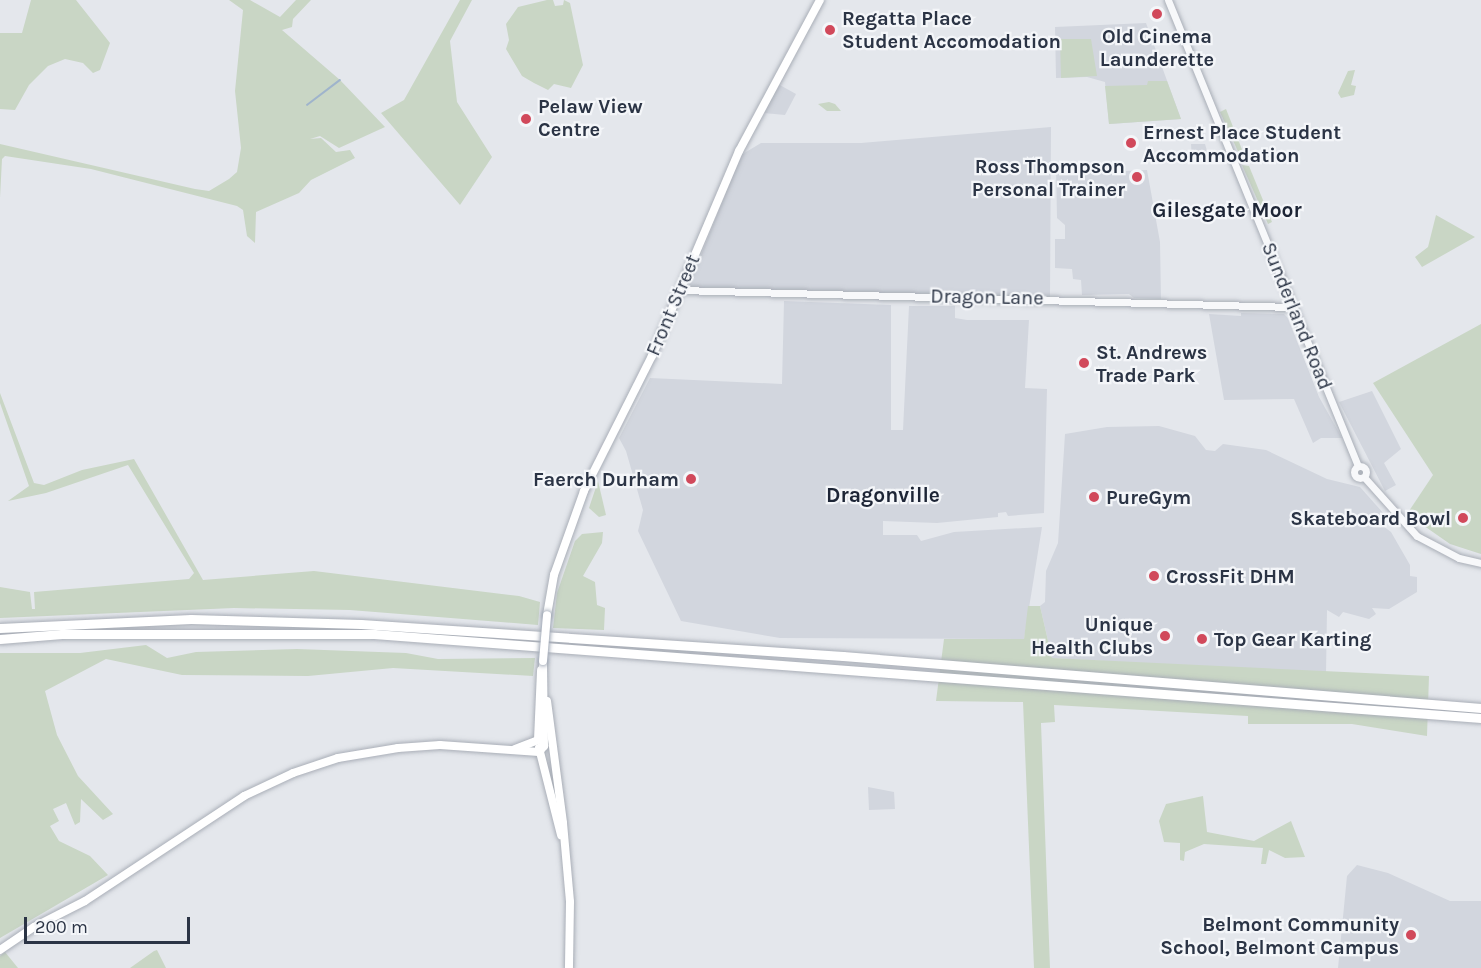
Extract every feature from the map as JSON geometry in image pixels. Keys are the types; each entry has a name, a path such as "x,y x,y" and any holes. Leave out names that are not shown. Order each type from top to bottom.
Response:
{"highway":[{"path":"0,628 191,619 361,624 843,656 1481,708"},
{"path":"0,639 85,633 374,634 1481,718"}],"main road":[{"name":"Front Street","path":"543,661 547,615 556,566 584,491 652,356 738,151 819,1"},
{"path":"543,661 570,902 569,968"},
{"path":"541,741 543,661"},
{"path":"546,696 539,752 564,845"},
{"path":"515,749 541,741"},
{"path":"541,741 553,749"},
{"path":"0,950 85,901 244,796 293,773 370,751 440,745 539,752"}],"street":[{"name":"Sunderland Road","path":"1168,0 1358,466 1365,468 1364,477 1417,536 1459,558 1481,563"},
{"name":"Dragon Lane","path":"680,290 1293,307"}],"shaded area":[{"path":"1146,23 1181,119 1109,124 1105,82 1087,77 1056,78 1055,27"},
{"path":"778,84 796,94 785,115 764,113"},
{"path":"1051,127 1050,298 687,290 741,155 761,143 861,143"},
{"path":"1191,144 1205,144 1210,161 1192,161"},
{"path":"1125,163 1126,171 1147,170 1160,242 1161,299 1134,298 1129,294 1082,295 1081,280 1073,279 1072,269 1055,268 1055,239 1065,239 1065,225 1057,218 1056,168"},
{"path":"784,301 891,305 891,430 903,430 909,306 955,306 955,318 967,320 1029,320 1025,388 1047,389 1044,513 1008,516 1006,512 998,513 998,517 937,523 883,521 883,535 917,535 921,541 954,532 1042,527 1024,639 780,638 681,621 638,531 643,510 626,451 619,438 650,378 782,384"},
{"path":"1241,313 1284,314 1288,318 1319,397 1342,438 1321,438 1313,443 1294,399 1224,400 1209,314 1241,316"},
{"path":"1372,391 1401,449 1384,463 1396,485 1385,491 1339,402"},
{"path":"1159,426 1195,436 1206,450 1215,451 1223,444 1266,450 1327,479 1360,487 1384,514 1383,526 1391,532 1410,565 1410,576 1417,577 1417,592 1389,609 1372,608 1376,614 1369,619 1343,612 1339,617 1327,610 1326,674 1052,658 1040,606 1045,602 1046,571 1058,543 1065,434 1107,427"},
{"path":"868,787 894,792 895,809 869,810"},
{"name":"Belmont Community School, Belmont Campus","path":"1357,865 1388,873 1450,901 1481,901 1481,968 1338,968 1347,876"}],"green space":[{"path":"31,0 76,0 110,43 100,70 93,73 83,63 65,59 48,66 29,85 15,110 0,109 0,33 22,33"},
{"path":"229,0 250,0 280,17 296,0 311,0 293,19 292,27 282,30 340,80 385,127 339,148 320,136 310,139 321,138 336,152 350,150 355,158 311,180 299,193 256,212 255,243 247,236 243,210 237,206 91,169 5,156 2,159 0,198 0,144 195,189 209,191 229,179 237,172 241,148 235,91 243,10"},
{"path":"460,0 472,0 450,41 457,102 492,157 460,205 381,113 404,100"},
{"path":"553,0 555,6 563,5 564,0 570,3 583,65 571,88 554,84 548,90 522,76 506,49 509,40 506,24 518,7"},
{"path":"1060,39 1091,39 1097,76 1061,78"},
{"path":"1355,70 1351,85 1356,86 1354,95 1341,98 1338,93 1348,71"},
{"path":"1148,81 1167,81 1181,119 1109,124 1105,86 1147,85"},
{"path":"829,102 835,104 841,111 827,111 818,104"},
{"path":"1226,109 1243,152 1241,158 1220,112"},
{"path":"1242,165 1249,166 1272,222 1268,224"},
{"path":"1436,215 1475,237 1422,267 1415,257 1428,247"},
{"path":"1481,324 1481,554 1450,544 1407,514 1433,475 1373,383"},
{"path":"0,393 34,483 44,485 82,470 134,459 203,580 314,571 519,596 540,602 538,625 350,610 234,608 0,618 0,587 30,592 32,609 35,609 34,592 189,579 194,573 128,465 46,493 8,501 29,486 0,403"},
{"path":"598,481 606,515 599,517 589,508"},
{"path":"603,532 602,543 583,576 595,582 597,605 605,608 604,630 553,628 557,593 575,541 582,534"},
{"path":"1028,606 1040,606 1052,658 1429,676 1427,736 1352,724 1248,724 1248,716 1054,705 1055,722 1041,723 1050,968 1034,968 1023,702 936,701 944,639 1024,639"},
{"path":"146,645 167,658 196,652 297,649 406,653 438,659 535,658 533,676 393,668 308,676 182,675 106,659 45,691 57,735 78,776 113,814 103,820 81,799 80,822 75,825 66,803 53,809 59,821 50,826 59,841 90,856 108,875 0,938 0,653 80,653"},
{"path":"1203,796 1207,832 1254,841 1291,821 1305,857 1285,858 1269,850 1266,864 1261,864 1263,848 1204,844 1185,852 1184,861 1180,860 1180,843 1164,842 1159,821 1166,804"},
{"path":"157,950 166,968 130,968 154,951"},
{"path":"5,952 18,968 0,968 0,956"}],"waterway":[{"path":"307,105 340,80"}],"place":[{"name":"Old Cinema Launderette","path":"1157,14"},
{"name":"Regatta Place Student Accomodation","path":"830,30"},
{"name":"Pelaw View Centre","path":"526,119"},
{"name":"Ernest Place Student Accommodation","path":"1131,143"},
{"name":"Ross Thompson Personal Trainer","path":"1137,177"},
{"name":"St. Andrews Trade Park","path":"1084,363"},
{"name":"Faerch Durham","path":"691,479"},
{"name":"PureGym","path":"1094,497"},
{"name":"Skateboard Bowl","path":"1463,518"},
{"name":"CrossFit DHM","path":"1154,576"},
{"name":"Unique Health Clubs","path":"1165,636"},
{"name":"Top Gear Karting","path":"1202,639"},
{"name":"Belmont Community School, Belmont Campus","path":"1411,935"}],"district":[{"name":"Gilesgate Moor","path":"1227,210"},
{"name":"Dragonville","path":"883,495"}]}
